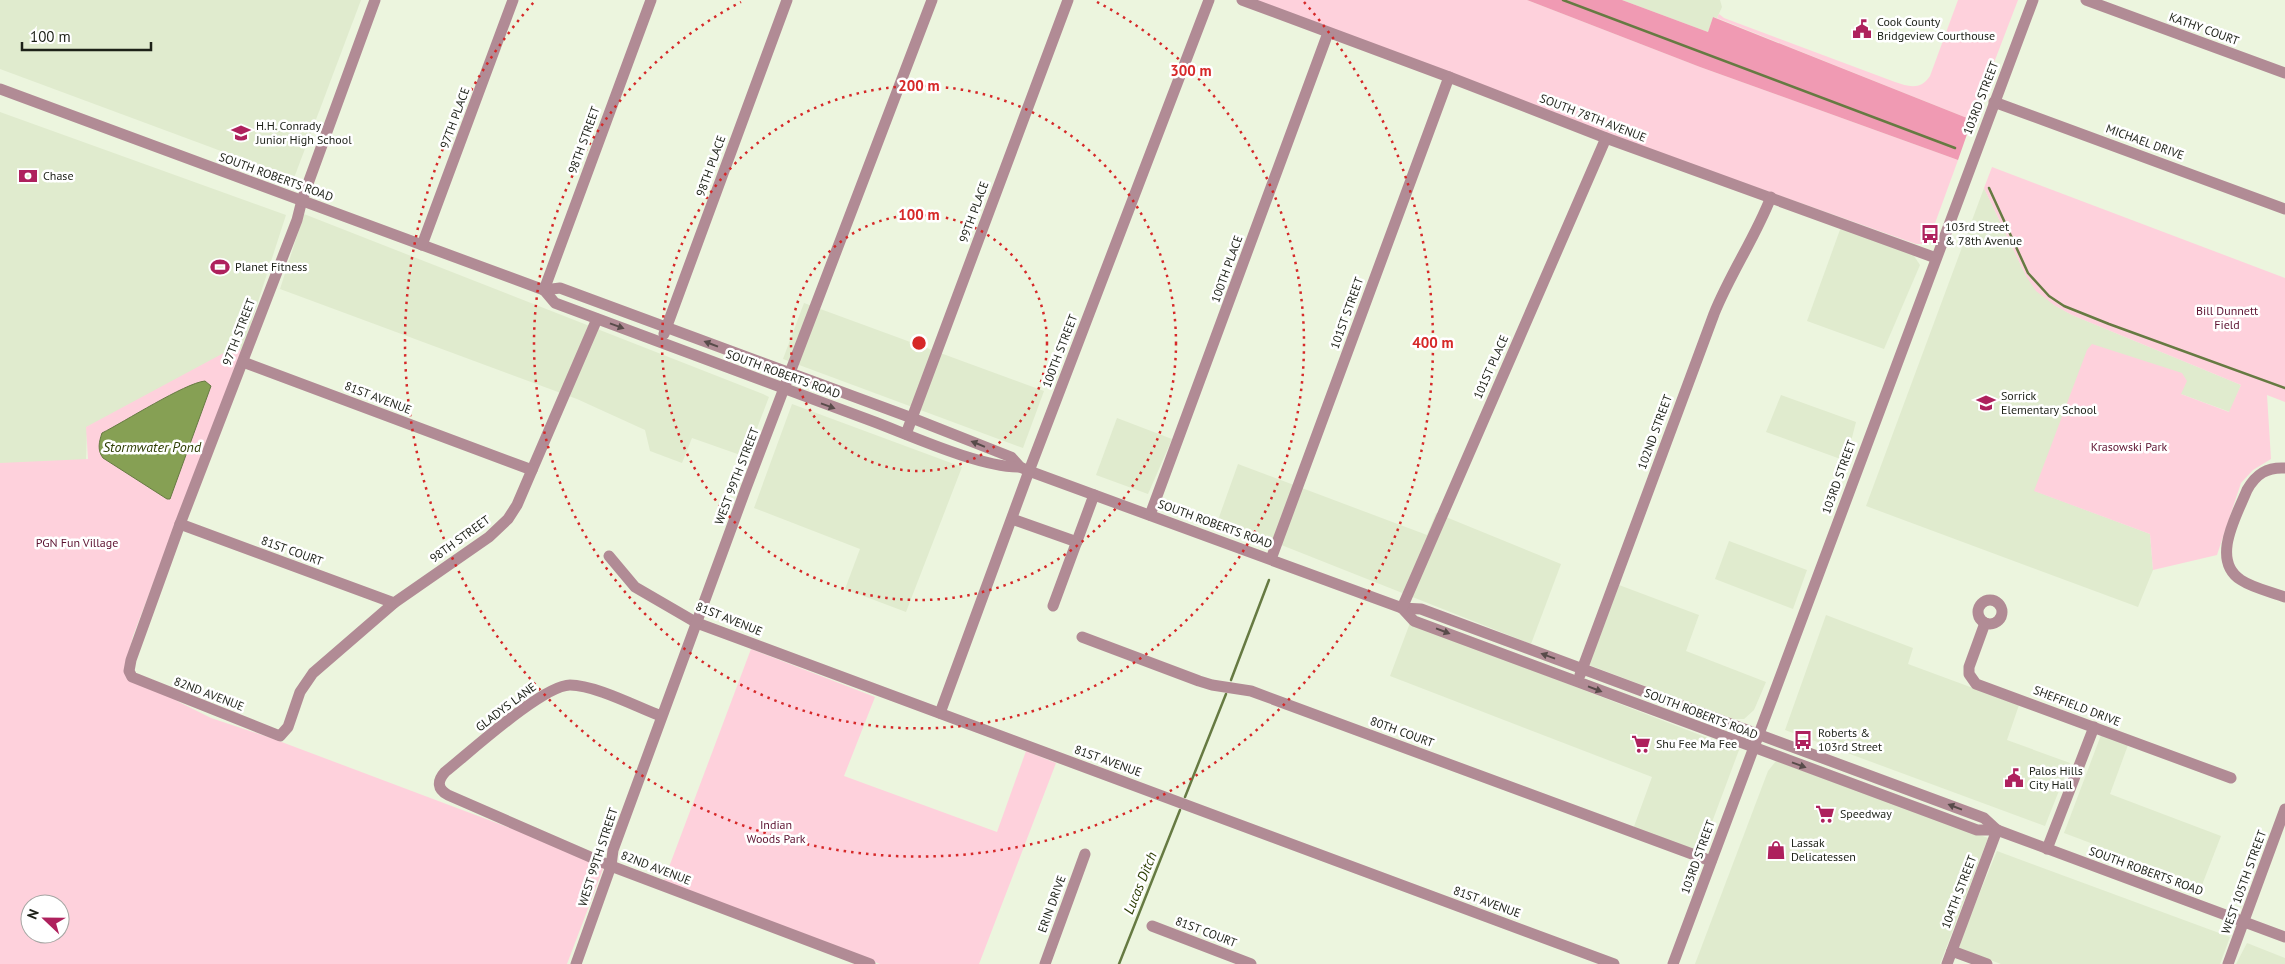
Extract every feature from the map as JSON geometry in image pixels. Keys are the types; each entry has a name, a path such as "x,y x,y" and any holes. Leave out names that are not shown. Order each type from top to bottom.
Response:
{"street":[{"name":"97TH STREET","path":"130,674 131,660 180,524 297,220 302,200 376,0"},
{"name":"97TH PLACE","path":"422,245 513,0"},
{"name":"98TH STREET","path":"544,290 651,0"},
{"name":"98TH PLACE","path":"661,342 787,0"},
{"name":"WEST 99TH STREET","path":"576,964 611,866 613,850 662,716 932,0"},
{"name":"99TH PLACE","path":"906,434 1068,0"},
{"name":"100TH STREET","path":"940,713 1012,518 1024,469 1209,0"},
{"name":"SOUTH 78TH AVENUE","path":"1242,0 1606,138 1936,258"},
{"name":"103RD STREET","path":"1672,964 2033,0"},
{"name":"KATHY COURT","path":"2086,0 2285,74"},
{"name":"100TH PLACE","path":"1150,515 1328,33"},
{"name":"101ST STREET","path":"1271,559 1449,77"},
{"name":"SOUTH ROBERTS ROAD","path":"0,89 544,290 560,288 912,418 1011,457 1024,469"},
{"name":"MICHAEL DRIVE","path":"1994,102 2285,209"},
{"name":"101ST PLACE","path":"1402,608 1606,138"},
{"name":"102ND STREET","path":"1577,682 1722,294 1752,241 1771,197"},
{"name":"SOUTH ROBERTS ROAD","path":"544,290 555,304 661,342 784,390 1004,467 1024,469 1402,608 1421,609 1984,818 1998,830 2285,937"},
{"name":"98TH STREET","path":"280,736 288,727 300,692 313,673 394,603 502,526 512,513 597,319"},
{"name":"81ST AVENUE","path":"242,362 532,470"},
{"path":"2285,468 2266,470 2258,475 2247,490 2229,538 2226,554 2230,567 2242,581 2285,597"},
{"path":"1053,606 1094,495"},
{"path":"1012,518 1077,542"},
{"name":"81ST COURT","path":"180,524 394,603"},
{"name":"81ST AVENUE","path":"609,556 635,588 697,623 1614,964"},
{"name":"SOUTH ROBERTS ROAD","path":"1402,608 1414,621 1753,748 1977,830 1998,830"},
{"name":"SHEFFIELD DRIVE","path":"1985,623 1969,667 1968,674 1971,679 1984,687 2231,778"},
{"name":"80TH COURT","path":"1082,637 1199,681 1251,691 1711,861"},
{"name":"82ND AVENUE","path":"130,674 139,682 280,736"},
{"name":"GLADYS LANE","path":"439,785 445,772 541,696 563,686 587,688 662,716"},
{"path":"2047,849 2094,727"},
{"name":"82ND AVENUE","path":"439,785 440,790 448,795 611,866 870,964"},
{"name":"WEST 105TH STREET","path":"2228,964 2285,810"},
{"name":"104TH STREET","path":"1947,964 1998,830"},
{"name":"ERIN DRIVE","path":"1044,964 1085,854"},
{"name":"81ST COURT","path":"1152,926 1251,964"},
{"path":"1952,951 1987,964"}],"shaded area":[{"name":"H.H. Conrady Junior High School","path":"0,0 361,0 294,178 0,69"},
{"path":"1527,0 1622,0 1708,32 1713,17 1972,120 1958,160 1700,67"},
{"path":"1622,0 1720,0 1722,7 1717,18 1713,17 1708,32"},
{"path":"0,112 286,215 242,351 87,427 86,463 0,463"},
{"name":"Sorrick Elementary School","path":"1984,188 2026,276 2054,305 2072,315 2241,385 2230,412 2181,394 2035,491 2150,534 2153,570 2138,607 1866,506"},
{"path":"304,214 769,397 746,457 692,438 682,463 650,451 645,430 577,399 280,289"},
{"path":"1841,227 1912,253 1920,265 1884,349 1807,321"},
{"path":"804,303 1044,391 1023,448 783,359"},
{"path":"1781,395 1856,422 1846,461 1766,432"},
{"path":"792,404 962,467 906,612 845,589 860,549 754,508"},
{"path":"1117,418 1172,439 1148,494 1096,475"},
{"path":"1238,464 1427,535 1436,513 1561,564 1531,644 1218,520"},
{"path":"1729,541 1807,570 1793,609 1715,579"},
{"path":"1619,585 1699,615 1686,651 1766,682 1754,710 1744,719 1732,719 1589,665"},
{"path":"1826,615 1913,648 1908,664 2019,705 2007,740 2070,763 2045,826 1785,730"},
{"path":"1410,623 1739,750 1699,857 1632,832 1652,777 1390,676"},
{"path":"2101,735 2128,745 2110,794 2221,836 2202,885 2064,833"},
{"path":"1776,761 1988,838 1940,964 1695,964 1768,771"},
{"path":"1997,851 2230,937 2220,964 2001,964 1957,948"},
{"path":"2247,943 2285,958 2285,964 2236,964"}],"green space":[{"path":"1251,0 1527,0 1700,67 1958,160 1930,237 1922,244 1916,244 1640,146"},
{"path":"1958,0 2018,0 1972,120 1717,18 1719,14 1724,18 1895,82 1914,86 1923,84 1930,76"},
{"path":"1992,167 2285,278 2285,402 2267,395 2271,459 2253,470 2241,483 2217,555 2153,570 2150,534 2034,491 2087,350 2092,344 2182,373 2187,381 2181,394 2229,412 2241,385 2072,315 2054,305 2036,291 2026,276 1984,188"},
{"name":"PGN Fun Village","path":"233,348 242,351 133,636 125,668 179,702 211,718 271,738 590,858 602,865 603,869 567,964 0,964 0,463 88,459 86,427"},
{"name":"Indian Woods Park","path":"751,649 875,697 844,776 997,832 1026,751 1056,763 979,964 880,964 663,883"}],"water":[{"name":"Stormwater Pond","path":"205,381 211,386 170,499 167,499 103,458 99,446 102,433 169,395"}],"waterway":[{"path":"1563,0 1955,148"},
{"path":"1989,188 2028,273 2049,296 2064,306 2109,324 2285,388"},
{"name":"Lucas Ditch","path":"1231,680 1269,580"},
{"name":"Lucas Ditch","path":"1185,797 1226,694"},
{"name":"Lucas Ditch","path":"1119,964 1180,810"}],"place":[{"name":"Cook County Bridgeview Courthouse","path":"1862,29"},
{"name":"H.H. Conrady Junior High School","path":"241,133"},
{"name":"Chase","path":"28,176"},
{"name":"103rd Street & 78th Avenue","path":"1930,234"},
{"name":"Planet Fitness","path":"220,267"},
{"name":"Sorrick Elementary School","path":"1986,403"},
{"name":"Roberts & 103rd Street","path":"1803,740"},
{"name":"Shu Fee Ma Fee","path":"1641,744"},
{"name":"Palos Hills City Hall","path":"2014,778"},
{"name":"Speedway","path":"1825,814"},
{"name":"Lassak Delicatessen","path":"1776,850"}],"park label":[{"name":"Bill Dunnett Field","path":"2227,318"},
{"name":"Krasowski Park","path":"2129,447"}]}
